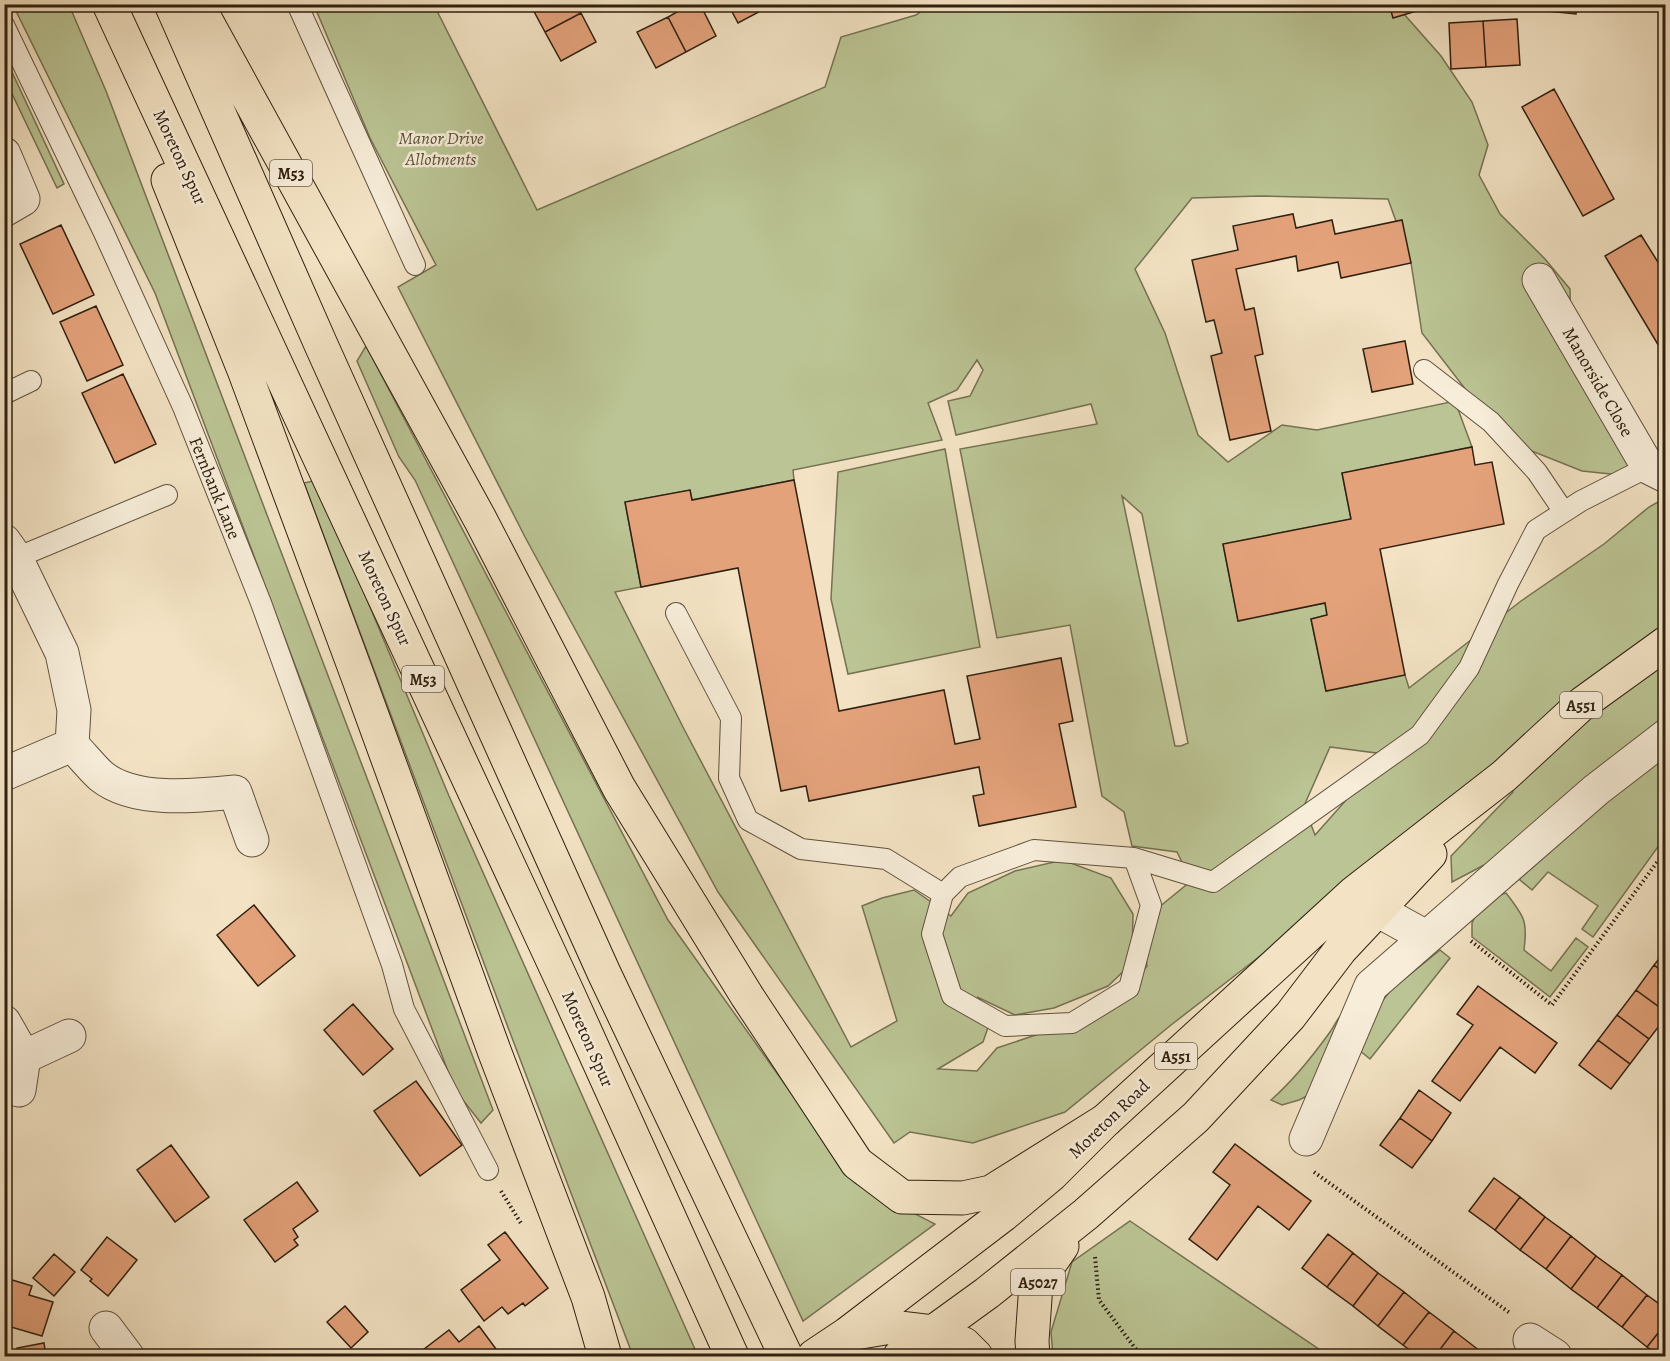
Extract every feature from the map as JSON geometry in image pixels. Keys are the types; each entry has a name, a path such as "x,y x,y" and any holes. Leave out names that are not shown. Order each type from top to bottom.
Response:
{"main road":[{"path":"98,4 256,403 495,1053 588,1297 604,1356"},
{"name":"Moreton Spur","path":"109,4 561,978 732,1356"},
{"name":"M53","path":"171,4 317,336 599,963 786,1356"},
{"name":"M53","path":"197,4 480,519 619,788 747,996 857,1163 902,1197 963,1198 991,1192 1106,1119"},
{"name":"Moreton Road","path":"900,1356 987,1293 1080,1219 1196,1117 1290,1016 1341,949 1504,776 1583,703 1665,643"},
{"name":"Moreton Road","path":"814,1356 847,1334 1053,1174 1106,1119 1355,892 1504,776"},
{"name":"A5027","path":"1033,1356 1036,1284 1080,1219"},
{"path":"847,1334 891,1327 933,1332 964,1344 976,1356"}],"street":[{"path":"4,154 24,198 4,210"},
{"name":"Manorside Close","path":"1539,280 1657,472"},
{"path":"10,549 62,653 74,710 72,745 102,777 122,788 161,796 189,797 235,792 252,840"},
{"path":"1306,1139 1371,986 1596,790 1665,736"},
{"path":"4,774 72,745"},
{"path":"1377,910 1435,929"},
{"path":"4,1022 24,1057 19,1090"},
{"path":"24,1057 69,1035"},
{"path":"106,1328 127,1356"}],"lane":[{"path":"297,4 415,265"},
{"name":"Fernbank Lane","path":"4,25 104,233 183,407 261,603 392,965 404,1009 488,1170"},
{"path":"1424,370 1491,422 1537,472 1564,512"},
{"path":"4,394 31,381"},
{"path":"1134,858 1151,905 1129,988 1072,1023 1005,1026 952,996 932,934 943,894 960,877 1034,850 1134,858 1213,882 1420,735 1469,668 1536,530 1581,501 1657,472"},
{"path":"10,549 167,495"},
{"path":"676,613 731,718 729,778 748,820 801,849 886,859 943,894"}],"path":[{"path":"1435,929 1552,1005 1665,850"},
{"path":"1306,1139 1299,1161 1512,1315 1543,1348"},
{"path":"1080,1219 1093,1239 1099,1300 1141,1356"}],"green space":[{"path":"13,5 69,5 106,91 493,1110 481,1123 455,1090 155,293"},
{"name":"Manor Drive Allotments","path":"314,5 434,5 537,210 825,87 841,37 916,15 930,5 1396,5 1441,56 1472,102 1488,145 1479,175 1500,214 1545,259 1570,289 1571,357 1637,465 1620,475 1582,471 1524,448 1466,390 1422,333 1411,263 1388,199 1260,196 1192,198 1135,269 1165,333 1198,435 1228,462 1282,425 1317,430 1455,401 1472,447 1342,473 1351,519 1223,544 1238,620 1325,603 1327,615 1311,619 1326,691 1405,675 1409,688 1521,601 1604,544 1649,507 1663,499 1666,500 1665,718 1486,864 1452,882 1451,856 1513,792 1505,756 1317,912 1171,1025 1065,1112 973,1143 910,1132 894,1143 718,892 525,537 398,287 436,265 370,138","holes":["977,360 983,370 970,396 948,401 956,435 1091,404 1097,424 960,449 997,638 1070,625 1102,796 1124,812 1132,846 1177,852 1191,881 1142,921 1147,966 1113,1009 997,1048 977,1071 938,1069 983,1042 992,1016 977,997 1015,1015 1054,1008 1108,986 1132,963 1133,914 1111,878 1063,860 1015,871 968,893 951,916 914,890 862,906 897,1021 851,1047 684,729 615,592 641,587 625,502 690,490 692,500 794,480 793,470 942,440 928,403 957,390","1122,496 1142,514 1188,743 1181,746 1175,746","1330,747 1376,753 1372,771 1315,835 1304,806"]},
{"path":"5,57 64,184 57,188 5,79"},
{"path":"366,346 668,920 855,1183 935,1224 803,1321 415,480 399,457 357,361"},
{"path":"945,449 980,647 848,674 831,599 838,472"},
{"path":"317,480 449,796 698,1356 633,1356 304,483"},
{"path":"1665,754 1665,837 1593,937 1582,929 1598,906 1548,872 1532,890 1520,880 1518,872"},
{"path":"1506,893 1517,908 1525,925 1524,950 1551,971 1576,938 1588,947 1550,997 1472,937 1472,923 1478,910 1489,898"},
{"path":"1440,950 1450,958 1370,1059 1359,1050 1376,1009 1391,990"},
{"path":"1347,1010 1311,1094 1282,1105 1271,1100 1302,1068 1339,1017"},
{"path":"1130,1221 1329,1356 1053,1356 1051,1332 1072,1262"}],"building":[{"path":"530,4 576,4 581,13 545,32"},
{"path":"691,4 700,4 716,36 686,52 668,17"},
{"path":"728,4 766,4 768,7 738,23"},
{"path":"1389,4 1437,4 1437,5 1393,18"},
{"path":"1529,4 1577,4 1576,14 1528,9"},
{"path":"581,13 596,42 561,61 545,32"},
{"path":"668,17 686,52 656,68 637,32"},
{"path":"1517,19 1520,65 1486,67 1483,21"},
{"path":"1483,21 1486,67 1451,69 1449,23"},
{"path":"1554,89 1614,199 1583,216 1522,107"},
{"path":"1293,214 1296,228 1332,220 1335,234 1402,220 1411,263 1341,278 1338,262 1298,271 1296,256 1236,269 1245,310 1254,308 1263,354 1255,356 1271,431 1230,440 1211,356 1222,353 1214,320 1206,322 1192,260 1238,250 1233,226"},
{"path":"61,225 94,295 53,314 20,244"},
{"path":"1641,235 1666,275 1666,358 1605,256"},
{"path":"96,306 123,365 87,381 60,322"},
{"path":"1405,341 1413,384 1372,392 1363,349"},
{"path":"123,374 156,444 115,463 82,393"},
{"path":"1472,447 1475,465 1492,462 1504,524 1380,549 1405,675 1326,691 1311,619 1327,615 1325,603 1238,621 1223,544 1351,519 1342,473"},
{"path":"794,480 839,711 944,690 955,744 980,739 967,676 1061,658 1073,721 1059,724 1076,807 979,826 973,796 984,794 979,767 809,801 806,786 781,791 738,568 641,587 625,502 690,490 692,500"},
{"path":"254,905 295,956 258,986 217,935"},
{"path":"1666,950 1666,974 1654,965"},
{"path":"1654,965 1666,974 1666,1012 1636,990"},
{"path":"1478,986 1557,1043 1535,1073 1500,1047 1460,1101 1432,1081 1473,1025 1457,1014"},
{"path":"1636,990 1666,1012 1666,1017 1649,1039 1617,1015"},
{"path":"353,1004 393,1049 363,1075 324,1030"},
{"path":"1617,1015 1649,1039 1630,1064 1598,1040"},
{"path":"1598,1040 1630,1064 1611,1089 1579,1065"},
{"path":"416,1081 462,1145 420,1176 374,1111"},
{"path":"1419,1090 1451,1113 1432,1141 1400,1118"},
{"path":"1400,1118 1432,1141 1412,1168 1380,1145"},
{"path":"1235,1144 1311,1201 1289,1230 1258,1206 1217,1260 1189,1239 1230,1185 1213,1172"},
{"path":"171,1145 209,1197 175,1222 137,1170"},
{"path":"1494,1178 1520,1197 1495,1230 1469,1211"},
{"path":"297,1182 318,1211 293,1229 298,1237 294,1240 298,1245 275,1262 244,1220"},
{"path":"1520,1197 1545,1217 1520,1250 1495,1230"},
{"path":"1545,1217 1571,1236 1546,1269 1520,1250"},
{"path":"505,1232 548,1288 525,1306 523,1303 508,1314 502,1307 484,1321 461,1290 500,1260 488,1245"},
{"path":"1328,1234 1353,1253 1327,1287 1302,1268"},
{"path":"1571,1236 1596,1256 1571,1289 1546,1269"},
{"path":"107,1237 137,1260 108,1296 81,1270"},
{"path":"1353,1253 1378,1273 1353,1306 1327,1287"},
{"path":"54,1254 75,1272 54,1296 33,1278"},
{"path":"1596,1256 1622,1275 1597,1308 1571,1289"},
{"path":"1378,1273 1404,1292 1378,1326 1353,1306"},
{"path":"1622,1275 1647,1295 1622,1327 1597,1308"},
{"path":"9,1279 32,1286 29,1295 53,1302 42,1336 4,1325 4,1293"},
{"path":"1404,1292 1429,1312 1403,1345 1378,1326"},
{"path":"1647,1295 1666,1309 1666,1323 1647,1347 1622,1327"},
{"path":"345,1306 368,1332 351,1348 327,1322"},
{"path":"1429,1312 1454,1331 1435,1356 1418,1356 1403,1345"},
{"path":"1666,1323 1666,1356 1660,1356 1647,1347"},
{"path":"479,1326 499,1353 495,1356 415,1356 449,1330 459,1342"},
{"path":"1454,1331 1480,1351 1475,1356 1435,1356"},
{"path":"44,1343 46,1356 18,1356 17,1348"}]}
